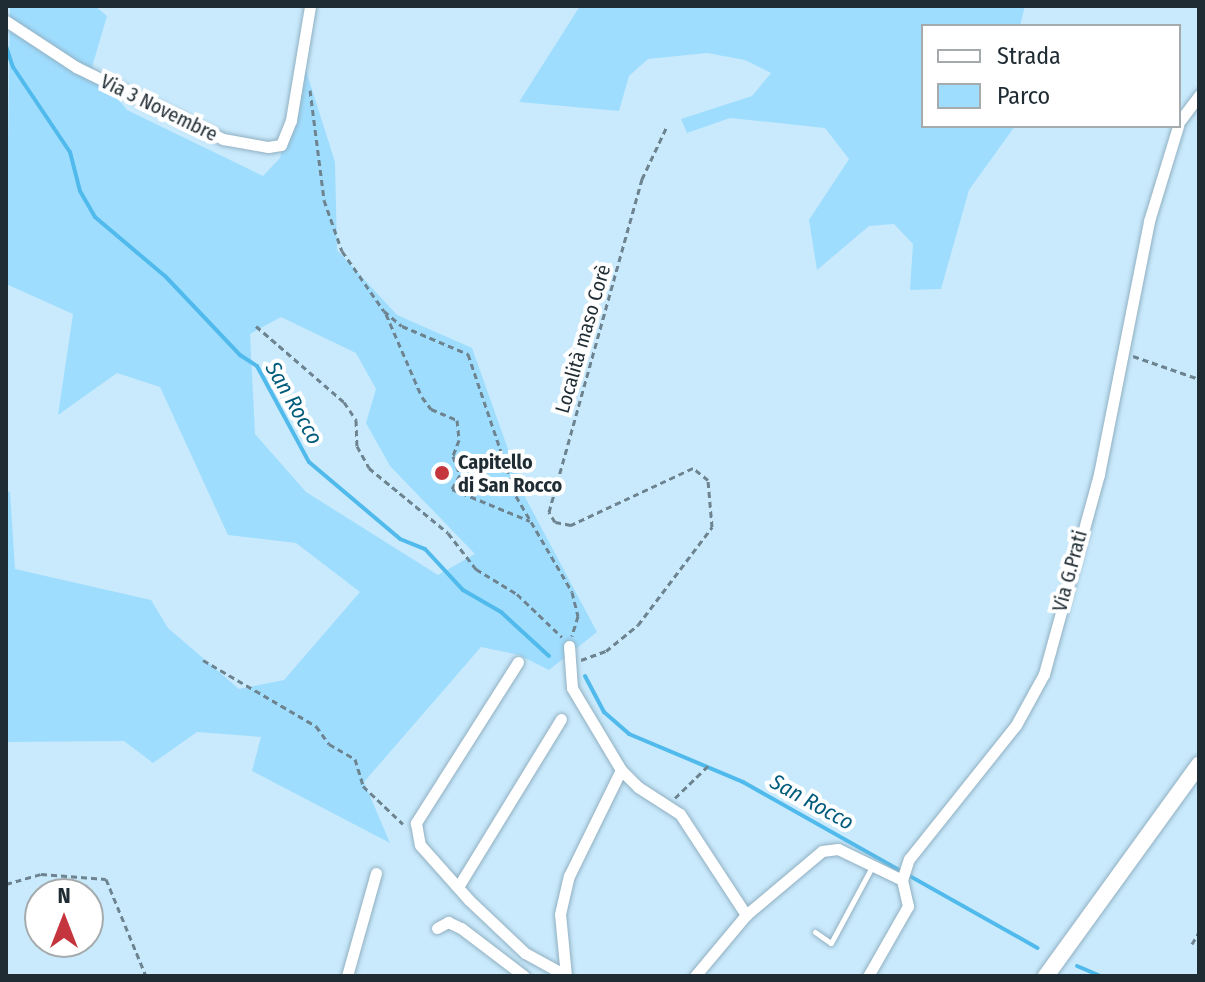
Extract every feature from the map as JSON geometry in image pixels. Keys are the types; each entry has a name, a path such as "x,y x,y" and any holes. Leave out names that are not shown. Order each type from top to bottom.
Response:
{"main road":[{"path":"1046,976 1199,765"}],"street":[{"name":"Via 3 Novembre","path":"6,21 76,67 223,139 268,147 281,145 291,120 310,6"},
{"name":"Via G.Prati","path":"1181,120 1199,95"},
{"name":"Via G.Prati","path":"902,876 909,859 1016,725 1038,689 1126,353 1149,221 1177,128"},
{"path":"569,646 572,688 621,770 680,814 746,915"},
{"path":"518,662 416,823 420,845 458,887 525,953 565,976"},
{"path":"458,887 561,719"},
{"path":"565,976 560,914 569,876 621,770"},
{"path":"695,976 746,915 822,851 838,849 872,866 902,876 908,906 868,976"},
{"path":"347,976 376,873"},
{"path":"437,928 448,922 461,928 524,976"}],"lane":[{"path":"815,932 831,943 872,866"}],"path":[{"path":"309,82 332,228 384,311 422,397 431,409 457,420 459,440 453,456 460,475 452,489 530,521"},
{"name":"Località maso Corè","path":"568,665 606,651 638,625 712,527 708,480 693,468 571,525 555,522 549,512 642,179 667,126"},
{"path":"256,326 344,402 356,420 357,446 369,468 448,533 476,569 517,594 569,646 578,616 572,592 516,496 468,354 402,326 384,311"},
{"path":"1126,353 1199,379"},
{"path":"203,660 310,721 329,744 355,759 363,786 389,806 420,845"},
{"path":"665,804 686,792 711,763"},
{"path":"6,884 41,874 106,879 146,976"},
{"path":"1192,944 1199,932"}],"green space":[{"path":"10,6 95,6 107,16 92,67 127,110 263,176 280,158 303,61 335,162 337,250 397,315 472,348 525,497 597,632 549,670 519,655 481,647 364,782 390,843 252,771 261,737 197,732 153,763 124,741 6,742 6,493 10,491 15,569 151,600 168,628 239,689 284,680 360,592 296,543 228,535 160,387 117,373 58,415 73,314 6,284","holes":["281,317 356,353 376,389 366,423 390,466 475,554 438,575 306,492 255,434 250,334"]},
{"path":"580,6 1025,6 1020,24 921,24 921,128 1014,128 969,190 941,289 910,290 913,244 894,224 869,226 817,270 809,220 849,159 825,128 730,118 687,133 681,119 752,96 771,73 745,60 707,53 648,59 629,76 619,111 519,102"}],"waterway":[{"name":"San Rocco","path":"6,46 13,67 70,152 80,191 95,217 166,277 240,355 257,366 309,462 400,539 425,549 463,590 501,612 549,656"},
{"name":"San Rocco","path":"585,676 604,712 629,734 743,782 1038,948"},
{"path":"1077,966 1100,976"}],"place":[{"name":"Capitello di San Rocco","path":"442,473"}]}
